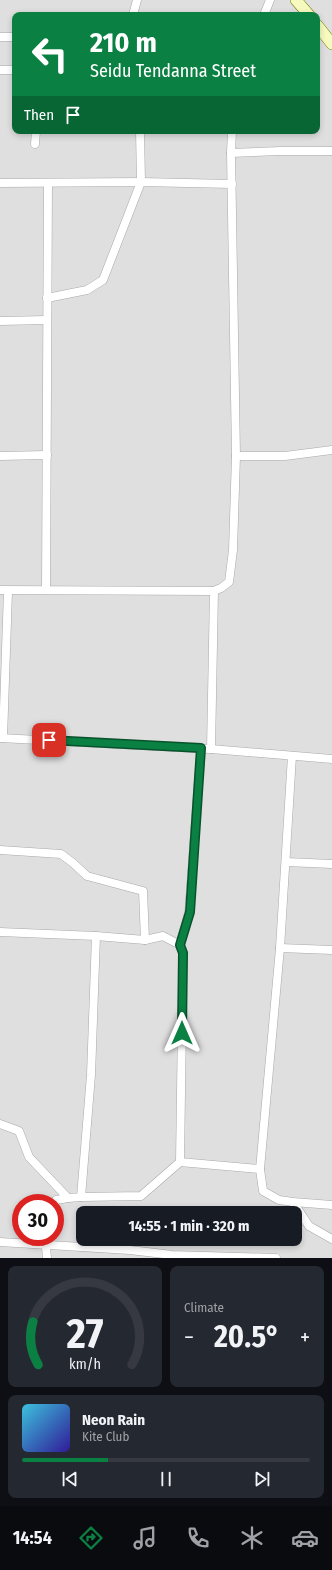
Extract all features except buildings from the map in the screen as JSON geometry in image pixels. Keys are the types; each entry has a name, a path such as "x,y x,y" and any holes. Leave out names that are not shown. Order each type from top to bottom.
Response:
{"street":[{"path":"134,12 137,0"},
{"path":"265,12 270,0"},
{"path":"296,0 306,12"},
{"path":"320,29 332,44"},
{"path":"0,37 12,37"},
{"path":"0,70 12,70"},
{"path":"36,134 36,144"},
{"path":"47,298 86,290 103,280 141,182 140,134"},
{"path":"232,134 236,456 231,572 229,582 221,588 214,590 4,591 2,738 201,748 332,759"},
{"path":"231,153 281,151 332,152"},
{"path":"0,183 141,182 232,184"},
{"path":"46,590 48,183"},
{"path":"0,321 47,320"},
{"path":"236,456 284,456 332,450"},
{"path":"0,456 47,455"},
{"path":"211,749 214,590"},
{"path":"180,1162 183,953 180,945 190,912 201,748"},
{"path":"292,756 280,948 260,1169 263,1191 279,1200 332,1205"},
{"path":"0,850 61,854 87,876 143,891 144,940"},
{"path":"286,862 332,864"},
{"path":"0,932 96,936 144,940 163,936 180,945"},
{"path":"81,1197 91,1075 96,936"},
{"path":"280,948 332,950"},
{"path":"0,1124 19,1131 29,1157 68,1198"},
{"path":"64,1199 141,1196 180,1162 260,1169"},
{"path":"293,1202 309,1226 332,1239"},
{"path":"0,1242 12,1242"},
{"path":"64,1243 172,1256 276,1258"},
{"path":"46,1246 47,1258"}],"shaded area":[{"path":"0,0 332,0 332,1258 0,1258"}],"route":[{"path":"49,740 201,748 190,912 180,945 183,953 182,1033"}]}
